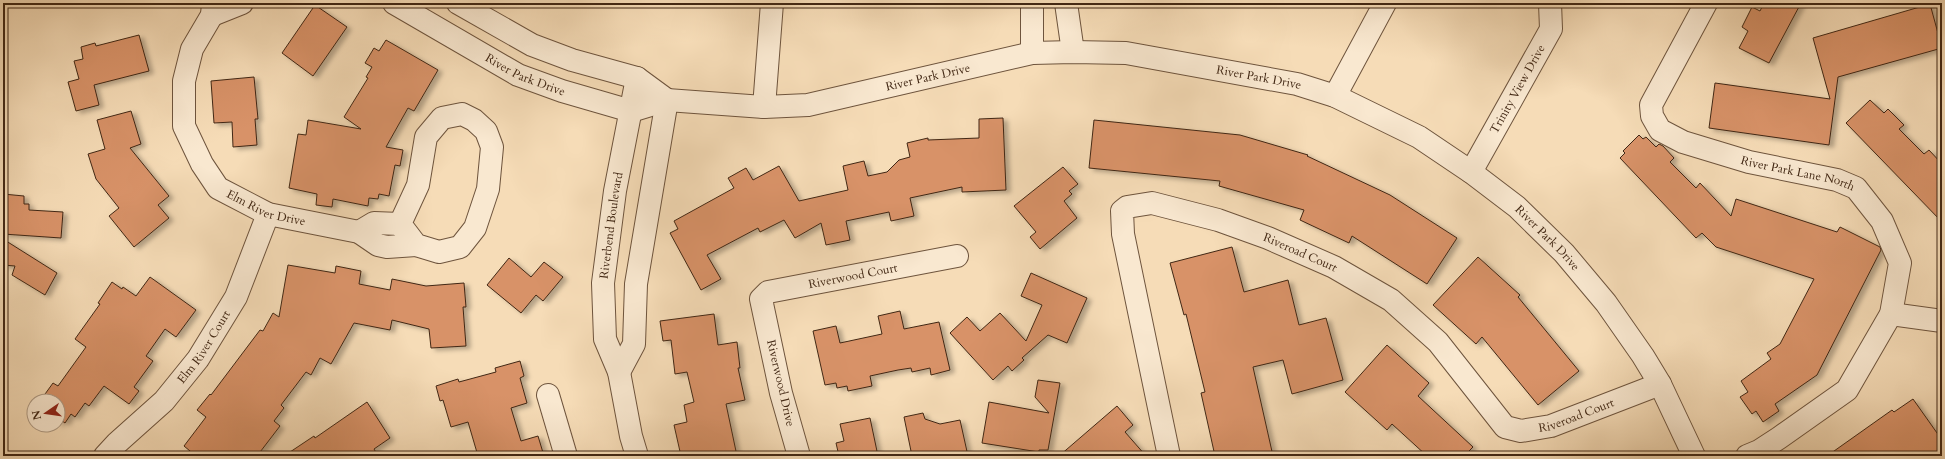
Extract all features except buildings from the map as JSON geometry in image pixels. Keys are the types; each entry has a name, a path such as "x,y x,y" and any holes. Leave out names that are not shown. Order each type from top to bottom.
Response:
{"street":[{"name":"Elm River Drive","path":"242,3 213,9 192,48 184,80 184,126 202,164 218,188 268,214 359,232 378,245 387,247 416,245 439,252 460,247 475,228 488,189 492,147 486,131 474,120 462,114 442,118 426,137 418,185 400,224"},
{"name":"River Park Drive","path":"394,3 518,75 562,91 631,110 667,100 764,107 808,105 1032,53 1073,52 1126,53 1298,84 1335,96 1419,137 1471,172 1517,207 1573,263 1621,324 1660,384 1694,456"},
{"path":"458,3 532,45 572,60 637,78 667,100 636,284 634,344 619,372"},
{"path":"764,107 772,3"},
{"path":"1032,3 1032,53"},
{"path":"1066,3 1073,52"},
{"path":"1335,96 1385,3"},
{"name":"Trinity View Drive","path":"1471,172 1551,29 1550,3"},
{"name":"River Park Lane North","path":"1706,3 1651,104 1652,116 1660,130 1683,142 1742,159 1837,180 1856,188 1882,221 1900,263 1891,314 1847,390 1764,448 1747,456"},
{"name":"Riverbend Boulevard","path":"637,78 615,191 603,283 605,339 619,372 631,436 637,456"},
{"name":"Riveroad Court","path":"1169,456 1123,234 1122,211 1127,207 1146,204 1152,204 1218,220 1268,238 1334,267 1390,300 1438,342 1505,427 1521,431 1551,426 1660,384"},
{"name":"Elm River Court","path":"105,456 117,443 164,401 198,359 236,297 268,214"},
{"path":"359,232 374,223 400,224 416,245"},
{"name":"Riverwood Court","path":"764,309 762,299 768,292 957,256"},
{"name":"Riverwood Drive","path":"764,309 781,393 799,456"},
{"path":"1891,314 1942,321"},
{"path":"548,395 566,456"}]}
